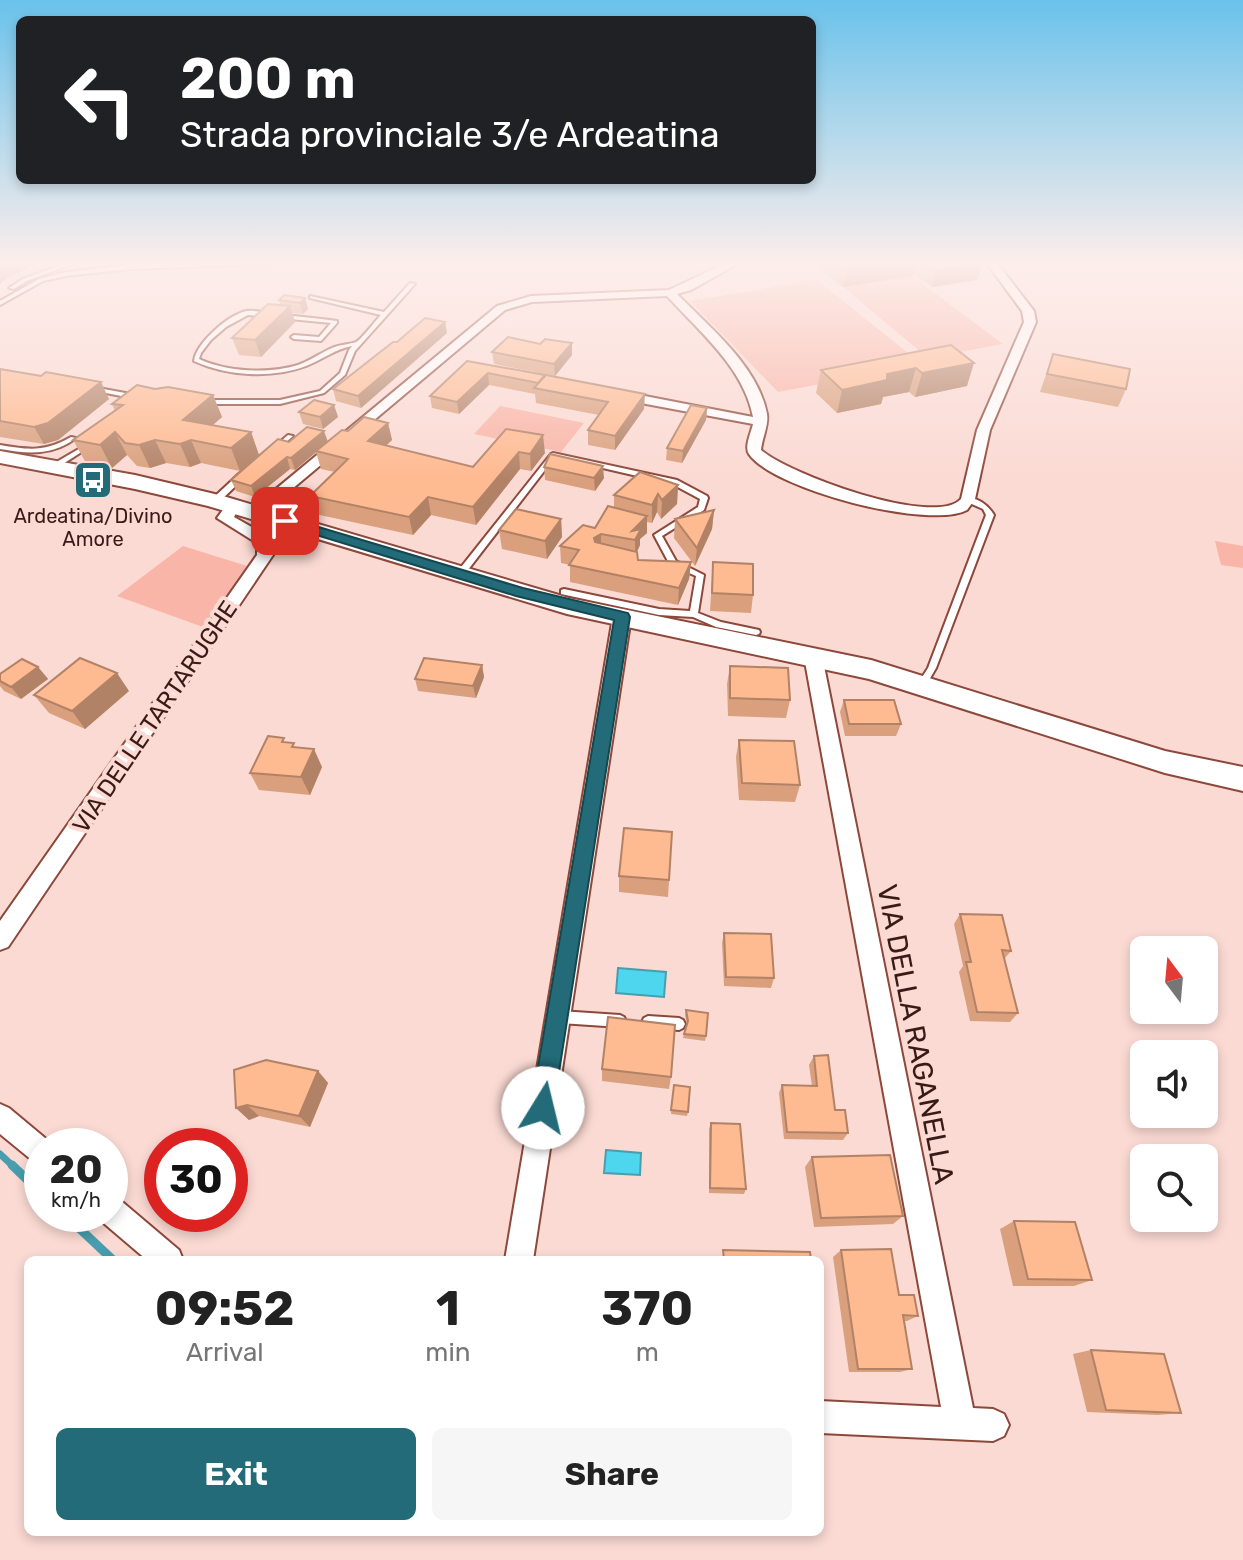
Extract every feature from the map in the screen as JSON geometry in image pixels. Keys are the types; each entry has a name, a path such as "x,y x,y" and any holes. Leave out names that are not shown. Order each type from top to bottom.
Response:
{"main road":[{"path":"0,457 234,506 567,606 813,656 922,685 1165,762 1243,779"}],"street":[{"path":"234,506 438,360 468,335"},
{"path":"707,335 742,375 754,395 761,422 754,447 759,457 778,470 814,485 880,502 939,511 957,509 968,499 971,469 980,439 1025,335"},
{"path":"438,360 454,363"},
{"path":"609,393 761,422"},
{"name":"VIA DELLE TARTARUGHE","path":"0,940 265,555 267,545 263,540 226,520 225,515 234,506"},
{"path":"520,1256 622,617"},
{"name":"VIA DELLA RAGANELLA","path":"813,656 960,1424"},
{"path":"0,1117 24,1137"},
{"path":"128,1225 164,1256"},
{"path":"824,1417 993,1425"}],"lane":[{"path":"215,335 198,352 196,360 206,365 251,371 300,367 340,345 357,344"},
{"path":"294,337 321,339 324,335"},
{"path":"194,401 274,403 315,396 343,374 357,344 366,335"},
{"path":"79,387 150,399"},
{"path":"266,456 290,436"},
{"path":"0,447 45,451 73,438"},
{"path":"52,467 100,438"},
{"path":"461,573 518,507 553,455 674,482 704,498 701,508 662,531 658,539 673,563"},
{"path":"234,506 255,465"},
{"path":"922,685 932,668 990,515 986,508 968,499"},
{"path":"647,527 662,531"},
{"path":"661,565 673,563 704,573 694,614"},
{"path":"564,592 659,612 694,614 719,625 756,632"},
{"path":"558,1017 679,1024"}],"shaded area":[{"path":"723,335 885,335 923,365 778,392"},
{"path":"900,335 991,335 1003,344 928,358"},
{"path":"500,406 584,423 561,452 474,434"},
{"path":"1215,541 1243,546 1243,568 1221,565"},
{"path":"183,546 247,566 203,627 117,596"}],"water":[{"path":"618,968 666,972 664,997 616,993"},
{"path":"606,1150 641,1153 640,1175 604,1173"}],"building":[{"path":"235,335 260,335 255,340 232,338"},
{"path":"405,335 430,335 358,396 333,389 393,342"},
{"path":"508,337 540,344 545,339 572,343 554,364 492,352"},
{"path":"951,345 974,363 922,373 916,368 887,374 887,380 842,390 821,370"},
{"path":"1053,354 1130,369 1126,389 1047,374"},
{"path":"467,361 545,375 538,383 488,373 457,402 430,396"},
{"path":"0,369 41,376 46,372 101,382 48,423 34,427 0,421"},
{"path":"546,375 645,394 615,436 588,430 608,402 534,388"},
{"path":"137,385 213,395 183,420 251,432 231,448 191,440 180,444 155,440 139,445 125,443 115,432 100,445 73,440 123,405 112,404"},
{"path":"314,400 334,405 320,417 299,412"},
{"path":"691,405 707,408 683,451 667,448"},
{"path":"364,417 388,423 368,441 473,467 506,429 543,435 530,454 519,452 473,507 428,497 409,517 310,496 348,459 316,451"},
{"path":"307,427 324,431 251,486 231,480 278,439 289,442"},
{"path":"550,454 603,466 594,478 544,467"},
{"path":"640,472 678,485 662,500 658,494 652,505 614,495"},
{"path":"608,506 647,516 632,531 641,529 635,540 601,534 594,538 595,542 637,552 638,560 691,562 679,588 569,565 579,550 560,546 583,525 595,528"},
{"path":"516,509 561,519 545,541 499,530"},
{"path":"714,510 697,548 675,519"},
{"path":"713,562 753,564 753,595 712,593"},
{"path":"80,658 117,673 72,711 34,695"},
{"path":"424,658 482,665 473,686 415,679"},
{"path":"22,659 38,667 11,687 0,681 0,674"},
{"path":"730,666 788,668 790,700 730,698"},
{"path":"844,700 894,700 901,724 849,724"},
{"path":"268,736 284,738 282,742 294,743 292,747 314,749 301,777 250,773"},
{"path":"739,740 794,741 800,785 742,783"},
{"path":"624,828 672,832 669,880 619,876"},
{"path":"960,914 1002,915 1011,951 1002,950 1018,1013 977,1012 966,962 971,962"},
{"path":"724,933 771,934 774,978 726,977"},
{"path":"686,1010 708,1013 706,1036 684,1034 688,1021"},
{"path":"608,1017 675,1025 671,1077 602,1069"},
{"path":"828,1055 835,1110 845,1110 848,1133 787,1132 782,1085 817,1086 814,1056"},
{"path":"266,1060 318,1071 299,1116 247,1105 236,1108 234,1070"},
{"path":"674,1085 690,1087 688,1112 671,1110"},
{"path":"711,1123 740,1124 746,1189 710,1188"},
{"path":"890,1155 903,1216 821,1218 812,1157"},
{"path":"1014,1221 1075,1222 1092,1280 1028,1279"},
{"path":"891,1249 899,1295 914,1295 918,1316 903,1315 912,1369 858,1369 841,1250"},
{"path":"723,1250 810,1252 810,1256 724,1256"},
{"path":"1091,1350 1164,1354 1181,1413 1106,1410"}],"waterway":[{"path":"0,1154 14,1167"},
{"path":"12,1165 24,1177"},
{"path":"83,1232 109,1256"}],"place":[{"name":"Ardeatina/Divino Amore","path":"93,480"}],"route":[{"path":"285,521 521,593 622,617 543,1108"}]}
